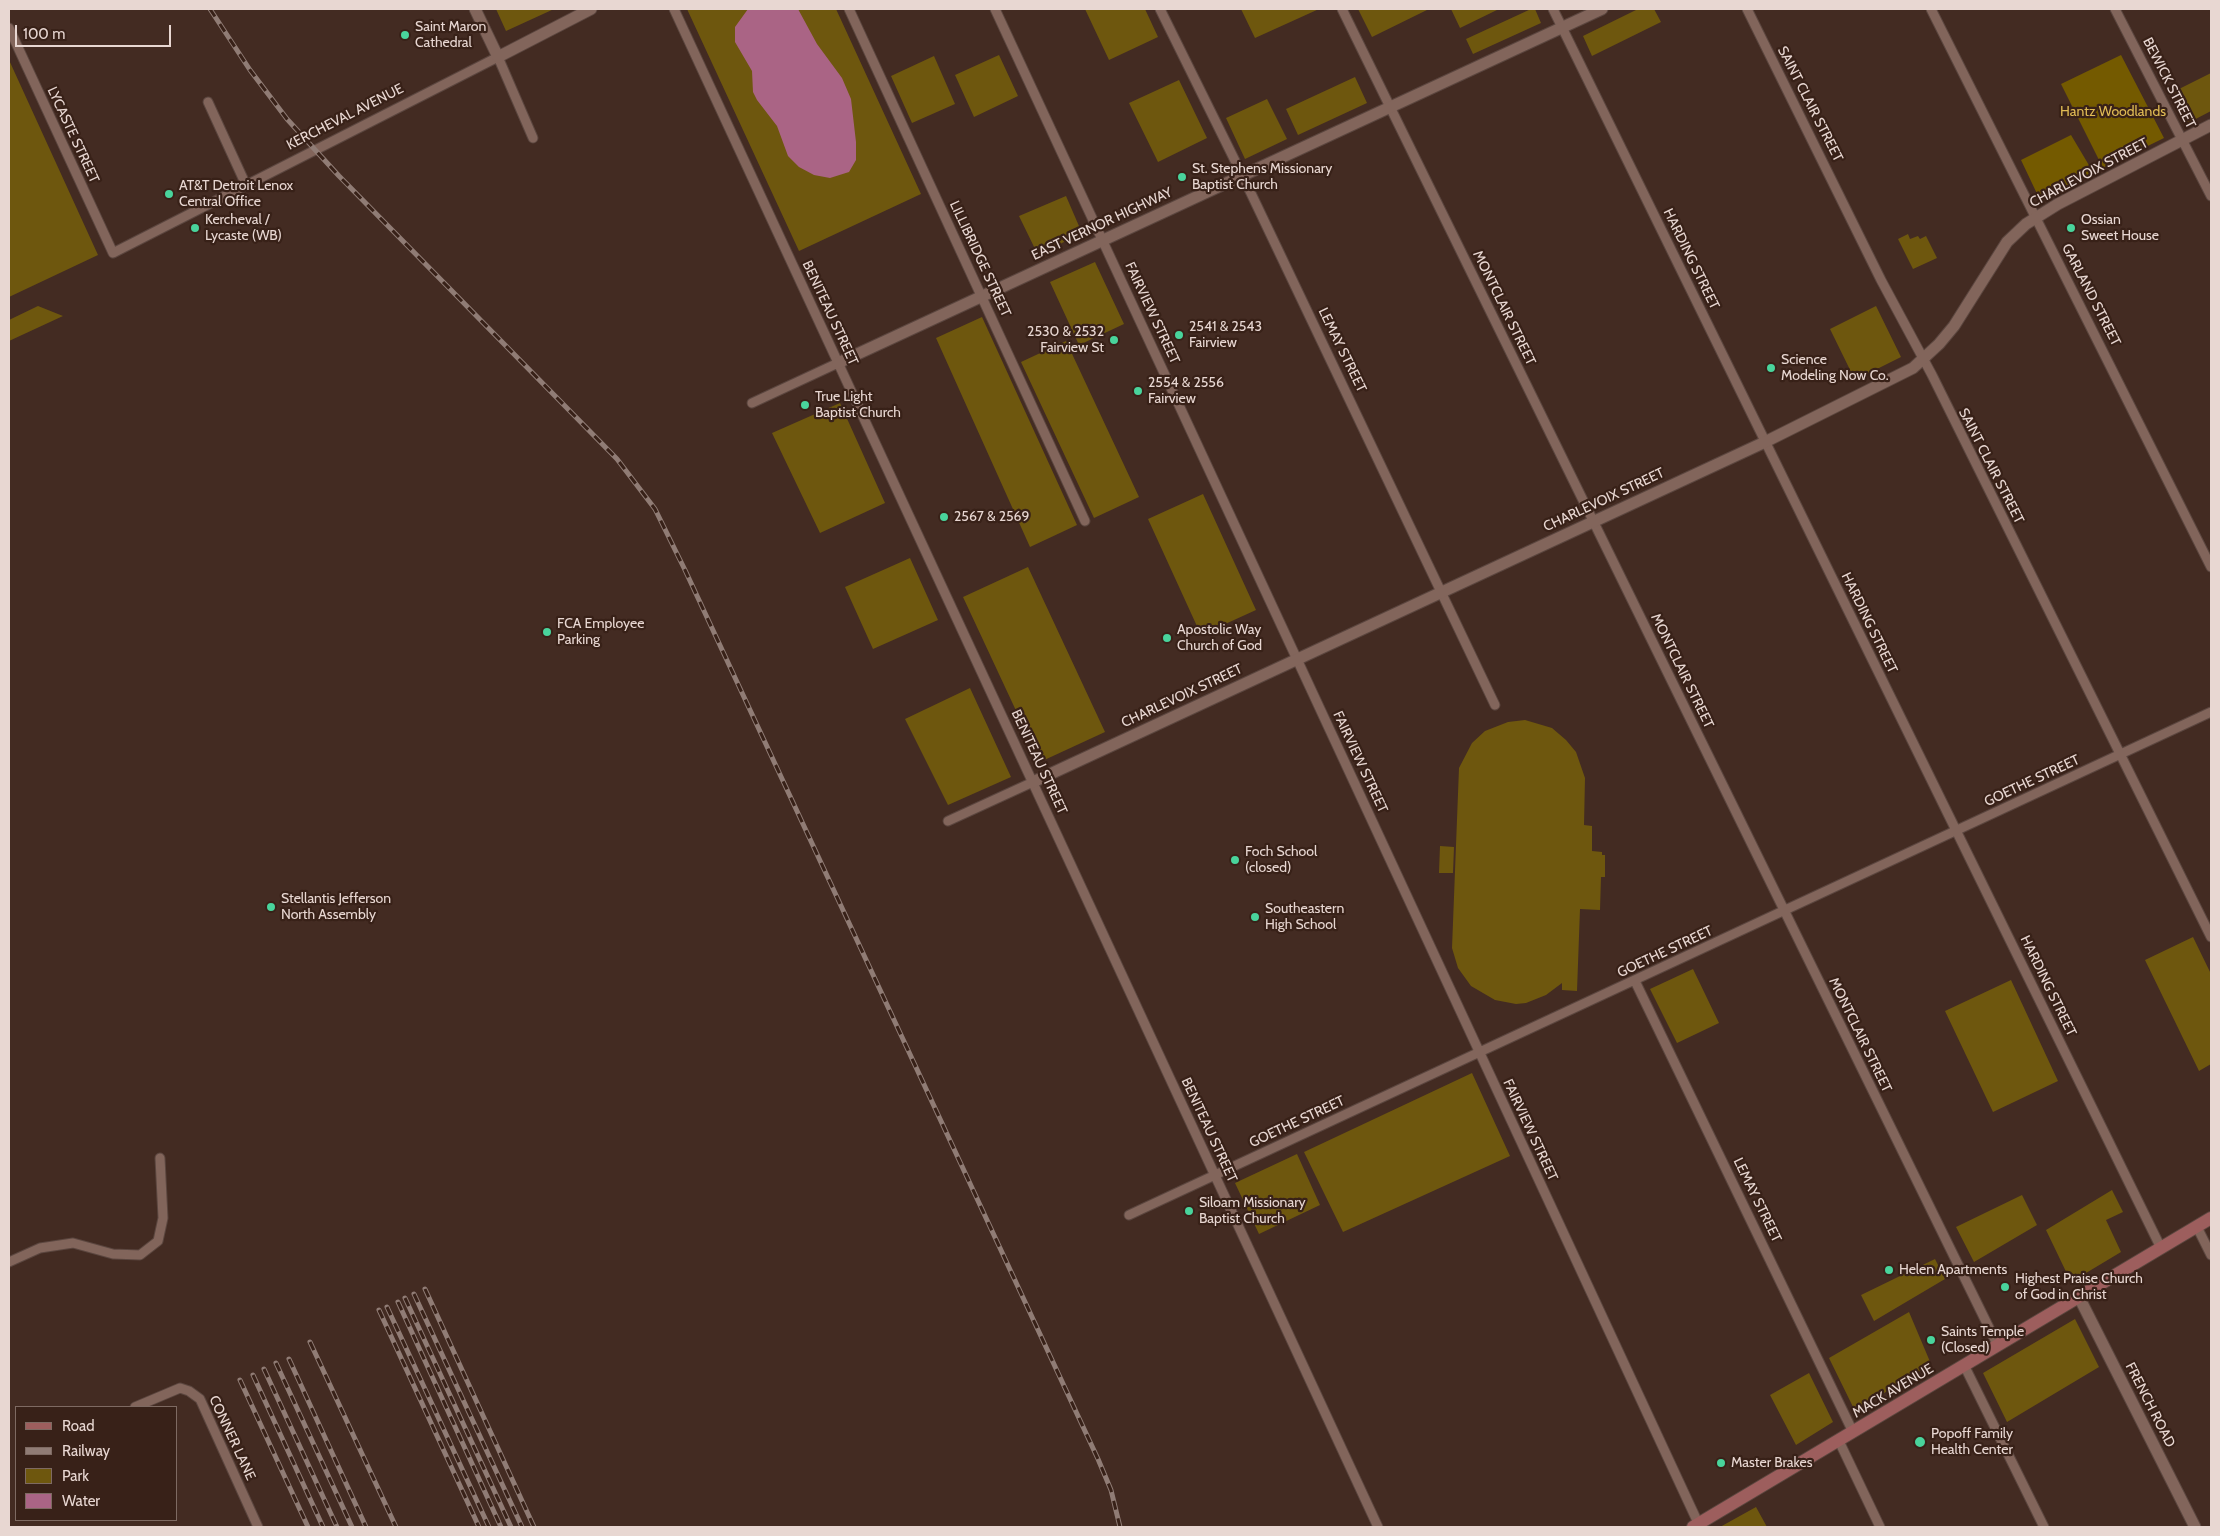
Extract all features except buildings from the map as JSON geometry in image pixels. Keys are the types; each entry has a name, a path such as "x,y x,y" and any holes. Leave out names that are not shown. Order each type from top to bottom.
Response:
{"main road":[{"name":"MACK AVENUE","path":"1697,1526 2211,1218"}],"street":[{"path":"475,9 533,138"},
{"name":"BENITEAU STREET","path":"674,9 1378,1527"},
{"name":"LILLIBRIDGE STREET","path":"849,9 1085,521"},
{"name":"FAIRVIEW STREET","path":"995,9 1697,1526"},
{"name":"LEMAY STREET","path":"1160,9 1443,592 1495,705"},
{"name":"MONTCLAIR STREET","path":"1342,9 1998,1346"},
{"name":"HARDING STREET","path":"1553,9 2161,1248"},
{"name":"EAST VERNOR HIGHWAY","path":"752,404 1602,9"},
{"name":"SAINT CLAIR STREET","path":"1747,9 2211,937"},
{"name":"GARLAND STREET","path":"1931,9 2211,567"},
{"name":"BEWICK STREET","path":"2115,9 2211,196"},
{"name":"KERCHEVAL AVENUE","path":"113,253 498,57 584,10"},
{"name":"LYCASTE STREET","path":"9,28 113,253"},
{"path":"208,102 246,185"},
{"name":"CHARLEVOIX STREET","path":"948,822 1765,442 1909,370 1923,360 1954,326 2007,242 2026,224 2211,125"},
{"name":"GOETHE STREET","path":"1129,1216 2211,712"},
{"name":"LEMAY STREET","path":"1635,981 1853,1432"},
{"path":"9,1262 40,1248 73,1243 113,1254 140,1255 158,1241 164,1218 160,1158"},
{"path":"2197,1227 2211,1255"},
{"name":"FRENCH ROAD","path":"2079,1297 2194,1527"},
{"path":"1964,1365 2044,1527"},
{"name":"CONNER LANE","path":"137,1406 180,1388 189,1391 200,1399 258,1527"},
{"path":"1839,1440 1880,1527"}],"green space":[{"path":"496,9 554,9 506,31"},
{"path":"687,9 836,9 921,194 799,251"},
{"path":"1085,9 1145,9 1158,37 1109,60"},
{"path":"1241,9 1319,9 1255,38"},
{"path":"1358,9 1429,9 1372,37"},
{"path":"1451,9 1499,9 1460,28"},
{"path":"1531,9 1535,9 1541,23 1473,54 1466,39"},
{"path":"1638,9 1654,9 1661,22 1592,56 1583,36"},
{"path":"999,55 1018,96 974,117 955,75"},
{"name":"Hantz Woodlands","path":"2121,55 2164,138 2103,168 2061,84"},
{"path":"934,56 955,104 912,123 891,76"},
{"path":"9,60 98,255 9,297"},
{"path":"2211,73 2211,111 2188,123 2173,92"},
{"path":"1355,77 1367,103 1298,135 1286,109"},
{"path":"1179,80 1207,138 1158,162 1129,103"},
{"path":"1267,99 1287,139 1245,159 1226,118"},
{"name":"Hantz Woodlands","path":"2071,135 2093,172 2040,200 2021,160"},
{"path":"1066,196 1082,233 1038,255 1019,216"},
{"path":"1908,234 1910,239 1918,236 1920,239 1926,236 1937,258 1913,269 1898,239"},
{"path":"1095,262 1124,324 1079,345 1050,282"},
{"path":"38,306 63,316 9,341 9,320"},
{"path":"1876,306 1901,357 1855,380 1830,329"},
{"path":"982,317 1077,525 1030,547 936,338"},
{"path":"1066,341 1139,497 1094,518 1021,362"},
{"path":"840,403 885,503 820,533 772,433"},
{"path":"1203,494 1256,610 1201,635 1148,519"},
{"path":"910,558 938,620 873,649 845,587"},
{"path":"1028,567 1105,732 1040,762 963,597"},
{"path":"970,688 1011,777 948,805 905,719"},
{"path":"1525,720 1552,728 1576,752 1585,778 1584,825 1592,826 1592,851 1602,852 1602,855 1605,855 1605,877 1601,877 1600,910 1580,909 1577,991 1562,990 1562,983 1546,995 1526,1003 1516,1004 1495,1000 1471,986 1458,968 1452,948 1459,768 1472,743 1485,731 1508,722"},
{"path":"1440,846 1454,847 1453,873 1439,873"},
{"path":"2193,937 2211,974 2211,1064 2199,1071 2145,960"},
{"path":"1693,969 1719,1023 1677,1043 1650,989"},
{"path":"2011,980 2058,1081 1993,1112 1945,1011"},
{"path":"1472,1073 1510,1156 1343,1232 1304,1152"},
{"path":"1297,1154 1320,1205 1259,1234 1235,1183"},
{"path":"2112,1190 2123,1212 2106,1220 2121,1252 2071,1282 2046,1230"},
{"path":"2022,1195 2037,1225 1974,1262 1956,1227"},
{"path":"1935,1259 1945,1279 1874,1321 1861,1295"},
{"path":"1909,1312 1931,1364 1855,1411 1829,1358"},
{"path":"2075,1319 2099,1367 2007,1422 1983,1373"},
{"path":"1809,1373 1833,1422 1796,1445 1770,1395"},
{"path":"1756,1507 1767,1527 1720,1527"}],"water":[{"path":"748,9 798,9 817,44 842,78 851,99 856,142 856,160 849,172 830,178 814,175 799,167 788,156 777,126 753,92 752,71 735,42 735,27"}],"railway":[{"path":"210,9 250,70 287,119 339,176 617,459 655,509 1098,1459 1111,1490 1120,1527"},
{"path":"425,1289 534,1527"},
{"path":"414,1294 522,1527"},
{"path":"405,1298 511,1527"},
{"path":"398,1302 501,1527"},
{"path":"387,1307 489,1527"},
{"path":"379,1310 479,1527"},
{"path":"310,1342 396,1527"},
{"path":"289,1359 366,1527"},
{"path":"276,1363 352,1527"},
{"path":"264,1369 337,1527"},
{"path":"253,1375 323,1527"},
{"path":"240,1380 308,1527"}],"place":[{"name":"Saint Maron Cathedral","path":"405,35"},
{"name":"St. Stephens Missionary Baptist Church","path":"1182,177"},
{"name":"AT&T Detroit Lenox Central Office","path":"169,194"},
{"name":"Kercheval / Lycaste (WB)","path":"195,228"},
{"name":"Ossian Sweet House","path":"2071,228"},
{"name":"2541 & 2543 Fairview","path":"1179,335"},
{"name":"2530 & 2532 Fairview St","path":"1114,340"},
{"name":"Science Modeling Now Co.","path":"1771,368"},
{"name":"2554 & 2556 Fairview","path":"1138,391"},
{"name":"True Light Baptist Church","path":"805,405"},
{"name":"2567 & 2569","path":"944,517"},
{"name":"FCA Employee Parking","path":"547,632"},
{"name":"Apostolic Way Church of God","path":"1167,638"},
{"name":"Foch School (closed)","path":"1235,860"},
{"name":"Stellantis Jefferson North Assembly","path":"271,907"},
{"name":"Southeastern High School","path":"1255,917"},
{"name":"Siloam Missionary Baptist Church","path":"1189,1211"},
{"name":"Helen Apartments","path":"1889,1270"},
{"name":"Highest Praise Church of God in Christ","path":"2005,1287"},
{"name":"Saints Temple (Closed)","path":"1931,1340"},
{"name":"Popoff Family Health Center","path":"1920,1442"},
{"name":"Master Brakes","path":"1721,1463"}]}
